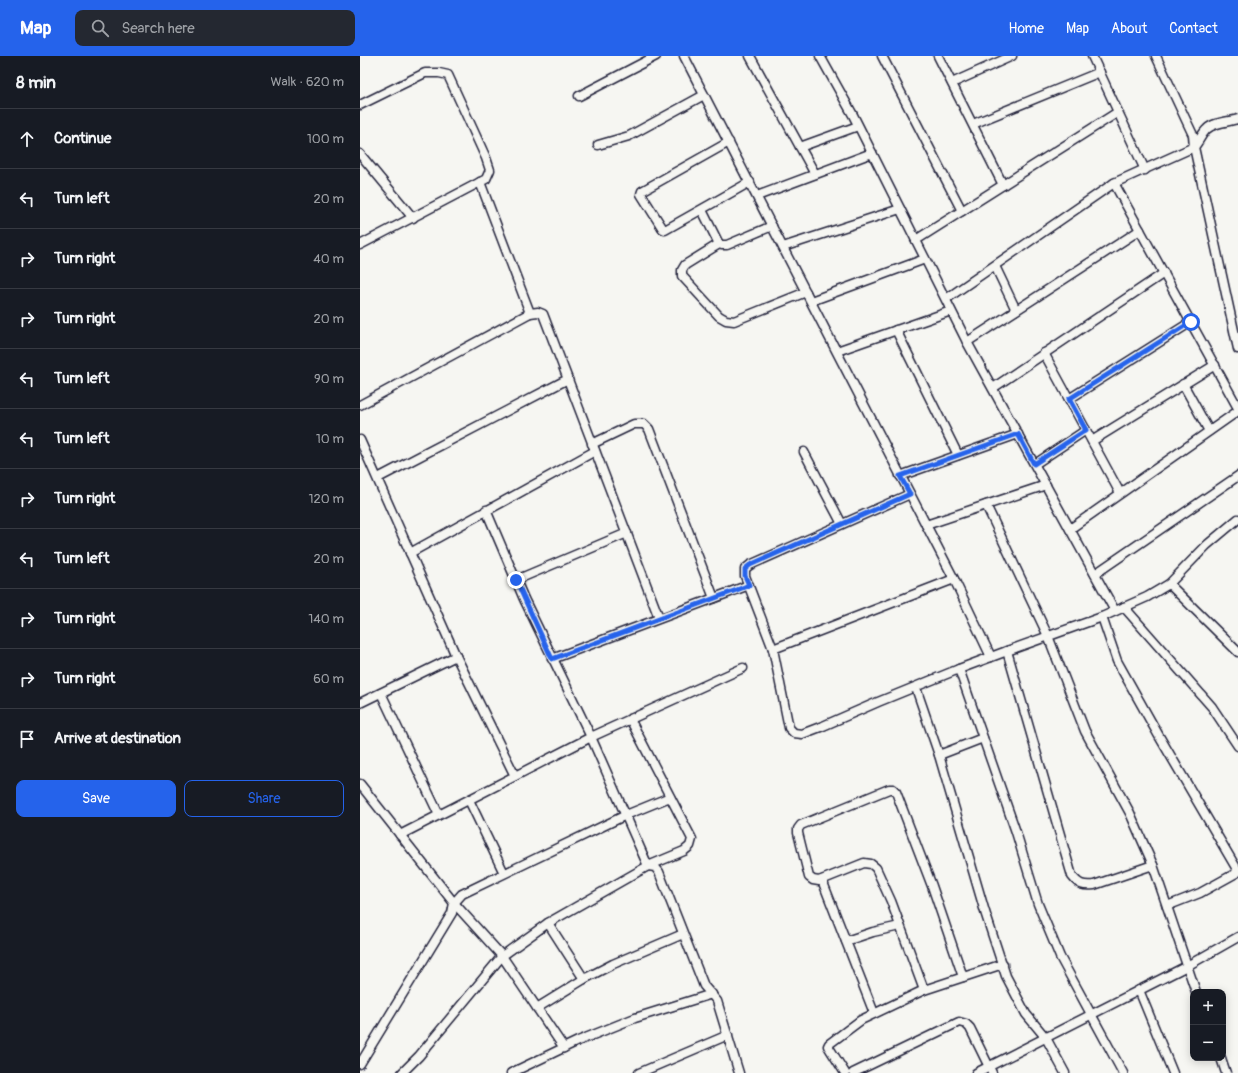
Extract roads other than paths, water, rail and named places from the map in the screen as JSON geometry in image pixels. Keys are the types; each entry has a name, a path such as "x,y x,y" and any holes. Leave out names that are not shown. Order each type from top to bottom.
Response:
{"street":[{"path":"579,96 656,56"},
{"path":"684,56 954,579 991,657"},
{"path":"750,56 815,174"},
{"path":"820,56 872,153 967,342 1115,611"},
{"path":"882,56 962,211"},
{"path":"938,56 1004,185"},
{"path":"952,83 1012,56"},
{"path":"1092,56 1145,170"},
{"path":"1156,56 1193,134 1194,147 1238,348"},
{"path":"973,124 1100,72"},
{"path":"360,105 425,73 439,73 448,75 490,170 486,179 360,245"},
{"path":"598,145 630,136 704,95"},
{"path":"916,240 1118,112"},
{"path":"946,299 1114,183 1194,147 1207,128 1212,125 1238,119"},
{"path":"800,147 858,126"},
{"path":"729,142 642,191 641,193 665,230 750,182"},
{"path":"757,196 872,153"},
{"path":"360,154 413,218"},
{"path":"480,182 530,313"},
{"path":"1070,529 1238,409 1114,183"},
{"path":"783,247 900,209"},
{"path":"702,210 719,244"},
{"path":"772,226 727,245 719,244 685,265 682,270 682,276 719,316 726,320 734,321 806,292"},
{"path":"967,342 1140,230"},
{"path":"811,301 925,259"},
{"path":"995,266 1016,310"},
{"path":"992,388 1164,273"},
{"path":"837,351 951,310"},
{"path":"360,405 530,313 538,312 543,314 659,618"},
{"path":"1069,399 1191,322"},
{"path":"896,330 958,455"},
{"path":"1044,353 1120,493"},
{"path":"1092,441 1215,365"},
{"path":"378,478 568,379"},
{"path":"1183,384 1209,431"},
{"path":"410,552 486,510 634,424 644,424 649,429 714,598"},
{"path":"1034,464 1086,430"},
{"path":"900,476 1018,434"},
{"path":"360,440 456,656 515,776"},
{"path":"804,452 842,524"},
{"path":"1095,574 1238,476"},
{"path":"926,525 1046,485"},
{"path":"910,494 750,565 745,569 745,587 773,649 789,728 794,733 802,734 959,669 1102,617 1148,597 1169,584 1207,545 1238,519"},
{"path":"986,505 1048,636 1085,731 1127,806 1153,865 1195,989"},
{"path":"486,510 516,580 552,659 591,737 648,866"},
{"path":"516,580 626,533"},
{"path":"773,649 954,579"},
{"path":"1169,584 1238,652"},
{"path":"552,659 745,587"},
{"path":"1124,607 1212,707 1238,746"},
{"path":"1102,617 1117,661 1238,872 1200,893 1167,906"},
{"path":"1007,651 1072,876 1078,883 1084,886 1094,885 1153,865"},
{"path":"360,703 456,656"},
{"path":"400,835 591,737 743,668"},
{"path":"959,669 1016,832 1038,904 1060,957 1123,1073"},
{"path":"916,688 939,755 985,912 1006,976 1026,1014 1046,1038 1065,1073"},
{"path":"381,693 439,815"},
{"path":"402,1073 419,1056 502,956 548,923 648,866 684,851 690,846 692,838 630,720"},
{"path":"939,755 983,738"},
{"path":"360,784 454,903 502,956 564,1048"},
{"path":"924,990 876,868 872,864 864,863 822,880 813,880 809,877 798,833 798,829 801,825 889,789 893,789 896,792 932,886 963,977"},
{"path":"360,1064 452,913 454,903 462,894 626,815 670,797"},
{"path":"469,800 504,874"},
{"path":"648,866 655,867 659,872 704,986 717,1001 739,1073"},
{"path":"822,880 874,1013"},
{"path":"548,923 584,979"},
{"path":"846,941 873,932 900,926"},
{"path":"537,1008 584,979 613,964 683,934"},
{"path":"976,1073 990,1070 1046,1038 1187,966 1238,937"},
{"path":"844,1073 829,1048 829,1044 861,1020 924,990 1003,964"},
{"path":"1139,990 1173,1073"},
{"path":"511,1073 564,1048 635,1018 712,994"},
{"path":"853,1073 959,1022 966,1024 970,1028 990,1070"},
{"path":"639,1073 728,1035"},
{"path":"1222,1061 1226,1073"}]}
